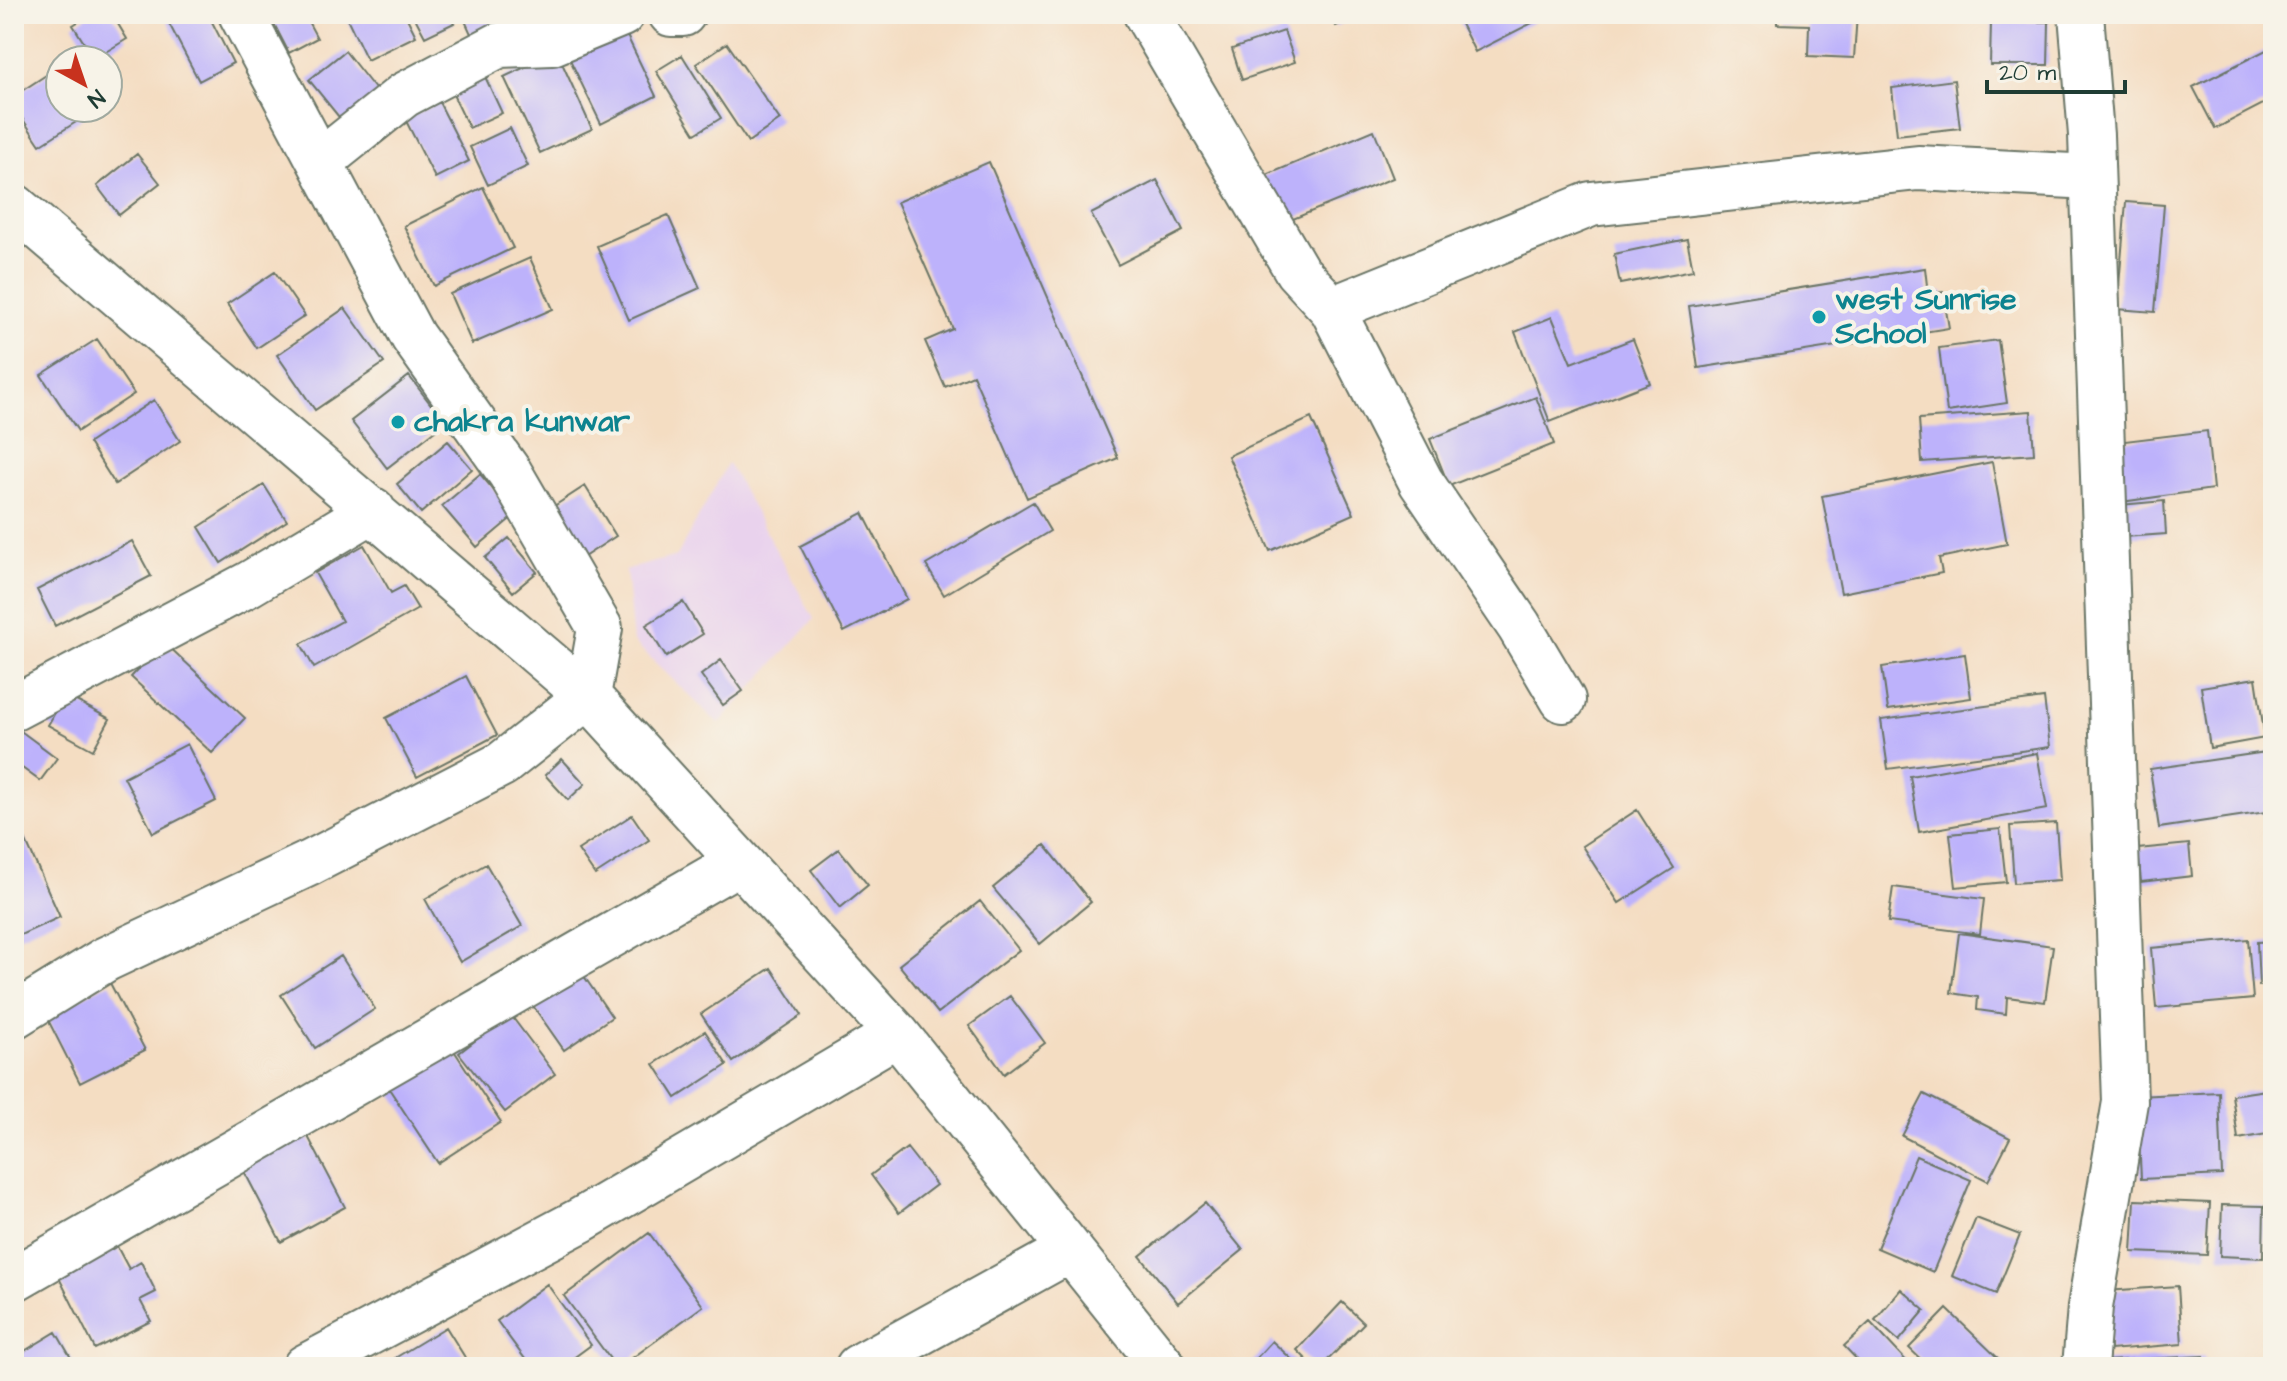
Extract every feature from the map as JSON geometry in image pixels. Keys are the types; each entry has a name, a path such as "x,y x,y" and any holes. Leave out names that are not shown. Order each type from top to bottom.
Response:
{"street":[{"path":"14,1016 106,959 310,863 502,764 588,696 600,628 510,473 413,337 241,14"},
{"path":"320,162 404,95 499,45 552,43 622,14"},
{"path":"671,14 683,14"},
{"path":"1146,14 1297,271 1332,309 1421,482 1519,626 1563,700"},
{"path":"2081,14 2092,177 2125,1102 2090,1307 2085,1367"},
{"path":"1332,309 1591,204 1918,168 2092,177"},
{"path":"14,206 588,696 897,1034 1164,1367"},
{"path":"14,708 249,584 373,510"},
{"path":"14,1279 739,862"},
{"path":"305,1367 581,1220 897,1034"},
{"path":"858,1367 1070,1250"}],"shaded area":[{"path":"728,463 814,619 719,724 633,641 626,570 677,556"}],"building":[{"path":"91,14 112,14 127,39 119,44 85,44 73,25"},
{"path":"164,14 208,14 233,63 199,81"},
{"path":"269,14 304,14 317,38 289,53"},
{"path":"345,14 405,14 416,36 367,60"},
{"path":"413,14 449,14 454,23 425,37"},
{"path":"462,14 499,14 506,31 476,45"},
{"path":"1330,14 1363,14 1336,26"},
{"path":"1456,14 1530,14 1534,22 1475,52"},
{"path":"1777,14 1857,14 1854,58 1808,56 1809,25 1777,24"},
{"path":"617,15 656,96 601,124 562,43"},
{"path":"1991,22 2049,22 2048,65 1990,65"},
{"path":"1284,31 1295,62 1242,80 1232,49"},
{"path":"727,43 780,120 748,142 696,64"},
{"path":"2268,49 2273,58 2273,99 2215,129 2193,87"},
{"path":"345,51 383,99 347,127 309,80"},
{"path":"557,52 592,129 540,153 504,77"},
{"path":"682,55 721,118 695,134 656,71"},
{"path":"481,68 502,113 469,128 448,84"},
{"path":"44,76 44,124 73,124 40,145 14,106 14,96"},
{"path":"1954,80 1960,128 1897,135 1892,88"},
{"path":"439,102 469,161 435,178 405,119"},
{"path":"510,128 528,166 488,185 470,147"},
{"path":"1374,130 1393,178 1276,226 1257,179"},
{"path":"137,154 160,183 119,215 97,186"},
{"path":"989,162 1118,458 1027,498 973,375 945,387 925,341 953,329 897,202"},
{"path":"1157,180 1183,231 1118,265 1091,214"},
{"path":"483,187 513,248 434,286 404,226"},
{"path":"2126,202 2164,205 2155,312 2117,309"},
{"path":"668,215 700,288 629,320 597,246"},
{"path":"1687,239 1693,270 1620,284 1614,254"},
{"path":"530,258 553,309 472,344 450,294"},
{"name":"west Sunrise School","path":"1925,268 1928,294 1943,292 1949,328 1698,368 1689,306"},
{"path":"275,272 305,316 257,348 227,304"},
{"path":"345,308 384,363 315,410 277,355"},
{"path":"1552,317 1571,363 1633,339 1650,383 1550,422 1515,332"},
{"path":"97,339 134,394 78,431 41,375"},
{"path":"1998,340 2007,403 1947,412 1939,348"},
{"name":"chakra kunwar","path":"409,376 445,423 387,468 351,421"},
{"path":"1536,397 1554,444 1449,486 1430,439"},
{"path":"154,400 180,441 115,484 89,443"},
{"path":"2031,411 2034,454 1922,462 1919,419"},
{"path":"1311,418 1354,514 1270,551 1228,456"},
{"path":"2207,431 2213,489 2114,503 2108,443"},
{"path":"448,441 472,469 421,513 397,484"},
{"path":"1992,462 2007,544 1939,558 1942,573 1841,593 1822,496"},
{"path":"480,474 515,515 477,547 442,506"},
{"path":"264,485 287,521 221,563 199,527"},
{"path":"585,486 616,536 576,562 545,512"},
{"path":"2164,501 2166,534 2111,538 2109,506"},
{"path":"1033,502 1050,531 944,595 926,565"},
{"path":"863,513 907,599 844,632 800,546"},
{"path":"509,538 537,572 513,592 485,558"},
{"path":"132,541 151,576 55,626 37,590"},
{"path":"364,545 391,593 404,586 418,609 314,668 301,644 342,621 315,573"},
{"path":"683,602 703,634 666,657 646,625"},
{"path":"164,642 245,718 212,753 131,677"},
{"path":"1965,654 1971,698 1888,710 1882,667"},
{"path":"721,660 743,691 723,705 701,675"},
{"path":"466,676 497,735 417,777 386,718"},
{"path":"2256,678 2265,738 2210,748 2201,687"},
{"path":"65,695 110,719 93,750 48,725"},
{"path":"2044,698 2050,747 1888,769 1881,720"},
{"path":"14,726 57,758 40,781 14,762"},
{"path":"187,744 216,801 153,833 124,777"},
{"path":"2273,751 2273,811 2159,828 2150,769"},
{"path":"2037,753 2047,809 1919,832 1910,776"},
{"path":"562,759 585,784 568,800 545,775"},
{"path":"1637,810 1674,868 1619,903 1582,846"},
{"path":"632,815 649,840 595,875 578,850"},
{"path":"2056,823 2060,880 2014,883 2010,826"},
{"path":"2000,829 2006,882 1956,887 1950,834"},
{"path":"24,837 60,917 14,938 14,841"},
{"path":"2189,844 2192,876 2141,882 2138,849"},
{"path":"1045,845 1091,902 1040,944 993,888"},
{"path":"839,849 868,885 840,908 811,870"},
{"path":"486,864 522,926 460,962 425,899"},
{"path":"1893,887 1984,899 1980,934 1888,922"},
{"path":"2267,895 2273,895 2273,936 2269,937"},
{"path":"980,901 1019,950 938,1013 899,965"},
{"path":"1959,933 2053,946 2045,1002 2007,997 2006,1014 1977,1010 1978,997 1951,993"},
{"path":"2248,939 2253,999 2156,1008 2151,948"},
{"path":"2273,941 2273,985 2259,986 2257,942"},
{"path":"341,956 375,1009 315,1048 281,995"},
{"path":"771,968 802,1015 733,1062 701,1014"},
{"path":"579,969 612,1017 564,1050 531,1003"},
{"path":"110,983 145,1050 80,1083 46,1016"},
{"path":"1010,996 1045,1043 1004,1074 969,1026"},
{"path":"510,1014 555,1074 505,1112 459,1053"},
{"path":"705,1031 727,1065 676,1098 654,1064"},
{"path":"447,1040 501,1122 438,1163 384,1081"},
{"path":"2273,1089 2273,1133 2238,1139 2232,1095"},
{"path":"2219,1092 2222,1175 2141,1179 2137,1096"},
{"path":"1924,1094 2010,1138 1988,1181 1902,1136"},
{"path":"303,1127 345,1207 281,1242 242,1167"},
{"path":"907,1148 936,1185 899,1213 871,1175"},
{"path":"1916,1156 1971,1180 1933,1272 1877,1248"},
{"path":"2135,1200 2210,1203 2207,1255 2132,1252"},
{"path":"1205,1203 1243,1250 1178,1303 1140,1256"},
{"path":"2222,1205 2264,1206 2263,1258 2220,1256"},
{"path":"1976,1218 2020,1235 1996,1294 1952,1276"},
{"path":"649,1233 703,1306 616,1367 564,1296"},
{"path":"114,1241 129,1269 141,1262 156,1292 140,1300 151,1321 95,1349 55,1270"},
{"path":"547,1284 591,1345 561,1367 531,1367 497,1321"},
{"path":"2178,1286 2182,1344 2110,1350 2106,1291"},
{"path":"1901,1289 1925,1310 1899,1341 1875,1320"},
{"path":"1342,1302 1364,1323 1321,1367 1314,1367 1297,1350"},
{"path":"1947,1309 2003,1363 1999,1367 1929,1367 1909,1348"},
{"path":"1870,1322 1912,1367 1864,1367 1844,1346"},
{"path":"446,1327 471,1367 400,1367 395,1358"},
{"path":"56,1332 74,1363 67,1367 25,1367 18,1355"},
{"path":"1272,1341 1300,1367 1248,1367"},
{"path":"2204,1356 2204,1367 2087,1367 2087,1362"}],"place":[{"name":"west Sunrise School","path":"1819,317"},
{"name":"chakra kunwar","path":"398,422"}]}
